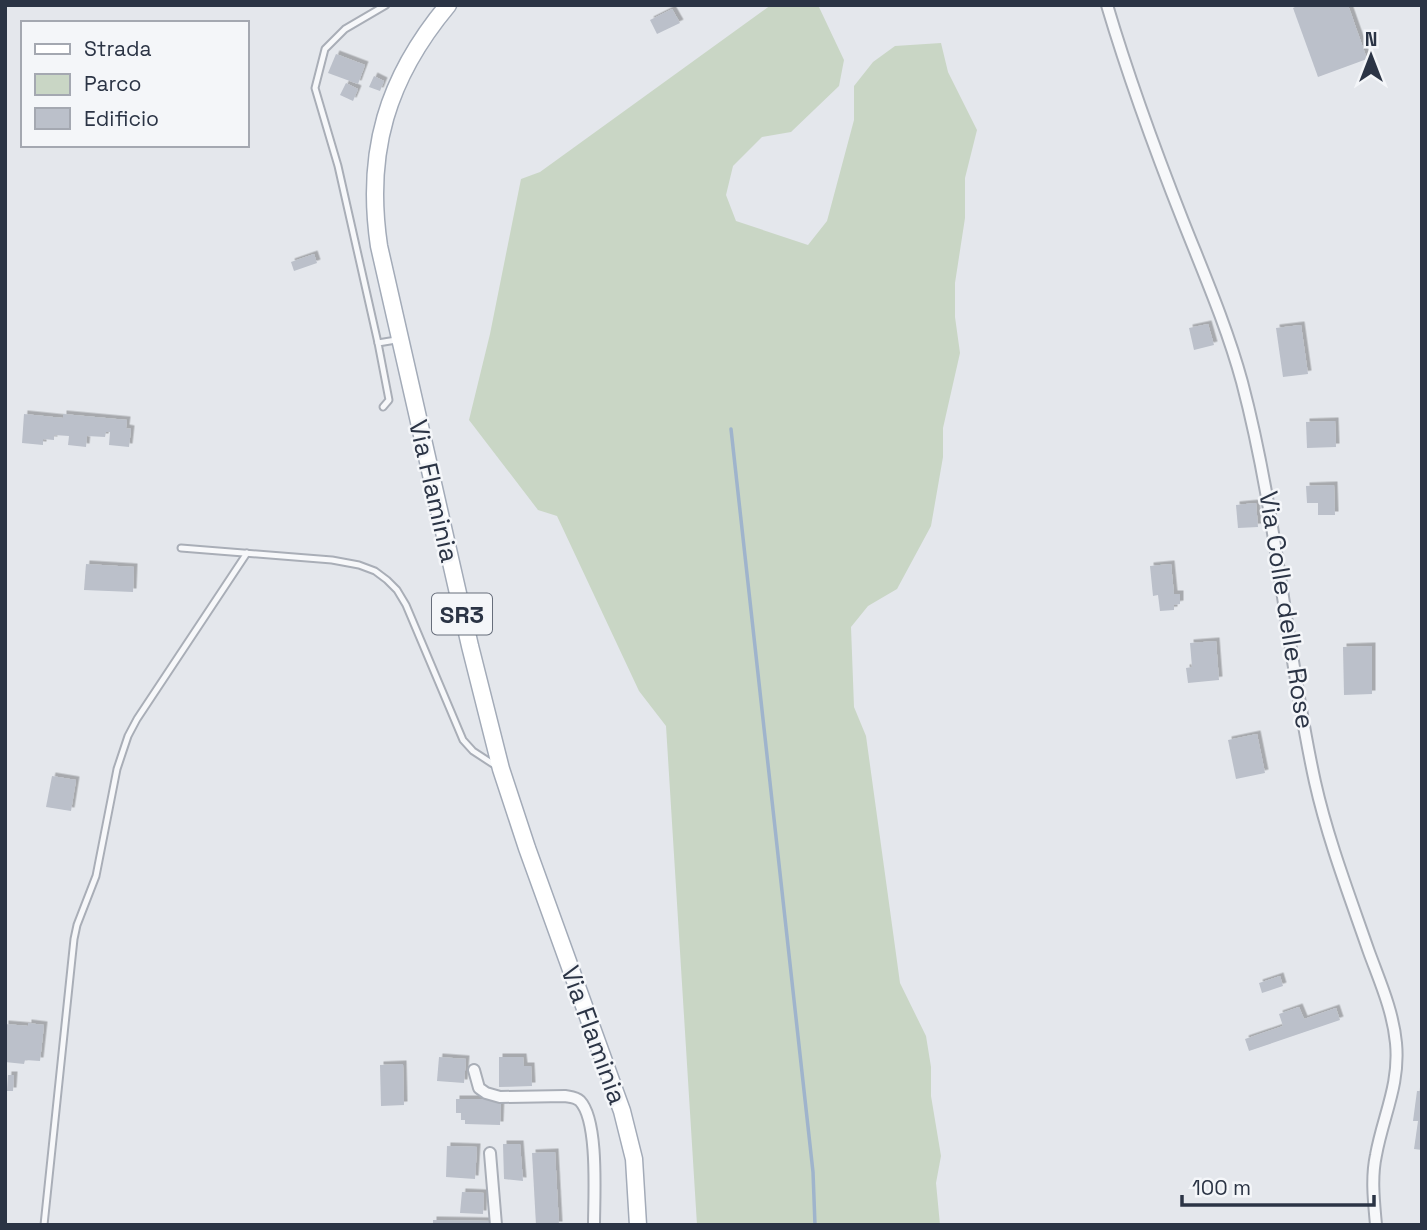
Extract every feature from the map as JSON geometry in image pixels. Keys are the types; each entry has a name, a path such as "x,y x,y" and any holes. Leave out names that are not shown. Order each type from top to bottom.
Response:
{"main road":[{"name":"Via Flaminia","path":"448,5 402,72 386,113 376,157 376,230 470,646 501,769 530,858 622,1111 634,1159 638,1225"}],"street":[{"name":"Via Colle delle Rose","path":"1107,5 1154,146 1223,322 1242,383 1266,479 1293,663 1315,782 1387,1001 1396,1044 1396,1077 1374,1162 1376,1225"},
{"path":"474,1070 480,1088 495,1096 565,1096 582,1103 594,1144 594,1225"},
{"path":"491,1153 496,1225"}],"lane":[{"path":"383,407 390,400 338,166 315,88 325,49 345,29 386,5"},
{"path":"377,343 400,340"},
{"path":"181,548 346,562 375,571 387,580 406,605 463,740 473,751 501,769"},
{"path":"44,1225 74,939 96,876 121,752 136,719 247,553"}],"green space":[{"path":"771,5 818,5 844,60 839,86 791,132 762,137 733,166 726,195 736,221 808,245 827,221 854,120 854,86 873,62 895,46 941,43 948,72 977,130 965,178 965,218 955,283 955,317 960,353 943,428 943,457 931,526 897,589 868,606 851,627 854,707 866,736 900,983 926,1036 931,1067 931,1096 941,1156 936,1183 940,1225 697,1225 666,726 639,691 557,516 538,510 469,420 490,334 521,179 540,172"}],"building":[{"path":"1299,5 1348,5 1367,59 1318,77 1293,8"},
{"path":"672,9 680,23 657,34 650,20"},
{"path":"336,54 365,65 358,84 328,73"},
{"path":"374,76 384,81 380,91 369,87"},
{"path":"346,83 358,89 353,101 340,95"},
{"path":"314,254 317,263 294,271 291,262"},
{"path":"1208,324 1214,345 1194,350 1189,328"},
{"path":"1301,325 1308,374 1283,377 1276,328"},
{"path":"24,414 63,418 63,414 127,420 126,428 131,429 129,447 109,445 110,432 106,432 105,437 87,436 86,447 68,445 69,436 54,435 54,440 43,439 43,445 22,443"},
{"path":"1335,421 1336,447 1307,448 1306,422"},
{"path":"1334,485 1335,515 1318,515 1318,503 1307,503 1306,486"},
{"path":"1256,503 1258,527 1238,528 1236,505"},
{"path":"86,564 134,567 133,592 84,590"},
{"path":"1171,564 1174,594 1180,594 1180,604 1174,605 1174,610 1160,611 1158,595 1153,596 1150,566"},
{"path":"1216,641 1219,680 1188,683 1186,668 1192,667 1190,643"},
{"path":"1372,646 1372,694 1344,695 1343,647"},
{"path":"1257,734 1265,773 1236,779 1228,740"},
{"path":"52,776 76,780 71,811 46,807"},
{"path":"1280,976 1283,986 1262,993 1259,983"},
{"path":"1299,1007 1304,1019 1336,1008 1340,1020 1249,1051 1245,1039 1283,1026 1279,1014"},
{"path":"28,1023 44,1025 40,1061 25,1060 24,1064 5,1062 5,1024 28,1026"},
{"path":"439,1057 466,1059 464,1083 437,1081"},
{"path":"499,1057 523,1057 524,1066 531,1066 532,1086 499,1087"},
{"path":"403,1064 404,1105 381,1106 380,1065"},
{"path":"8,1075 14,1075 13,1091 7,1091"},
{"path":"1417,1091 1422,1091 1422,1150 1414,1149 1418,1121 1413,1121"},
{"path":"456,1099 501,1099 500,1125 465,1124 465,1120 461,1120 461,1113 456,1113"},
{"path":"503,1144 520,1144 523,1181 504,1179"},
{"path":"447,1146 477,1147 475,1179 446,1177"},
{"path":"555,1152 559,1225 536,1225 532,1153"},
{"path":"462,1192 484,1193 483,1214 460,1213"},
{"path":"433,1220 491,1221 491,1225 433,1225"}],"waterway":[{"path":"731,429 813,1172 815,1225"}]}
